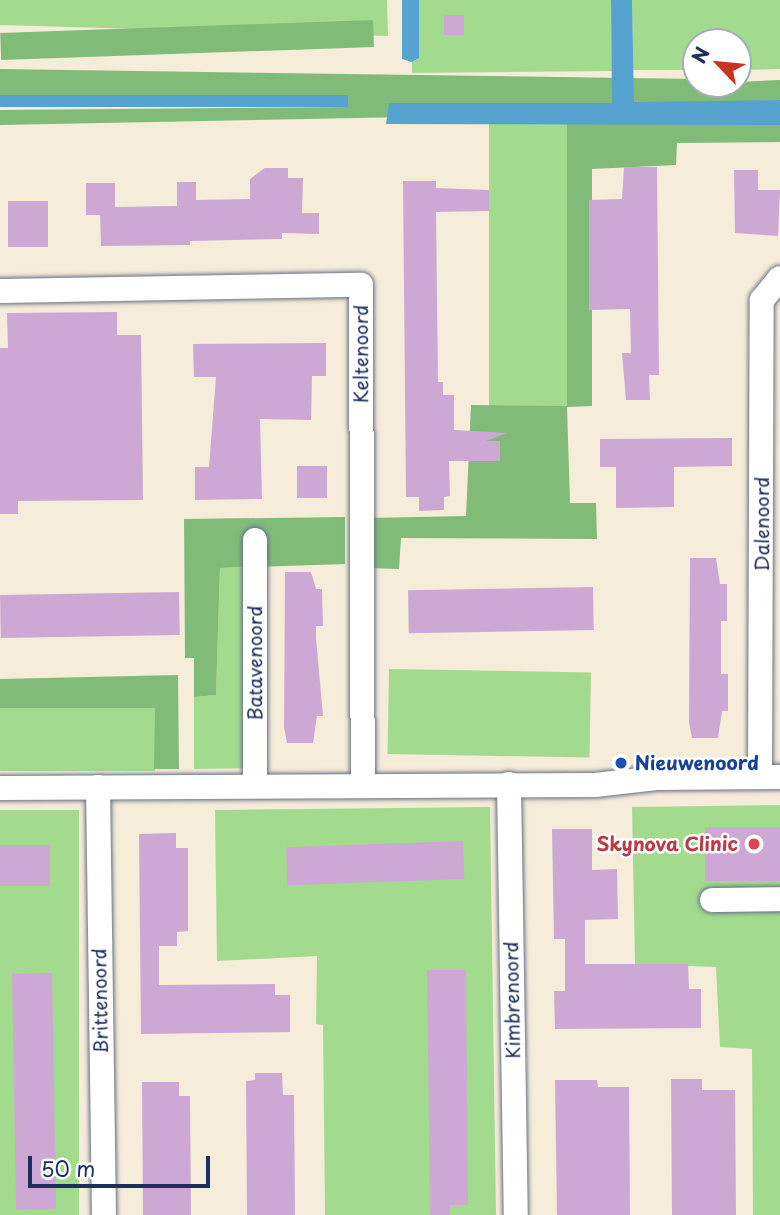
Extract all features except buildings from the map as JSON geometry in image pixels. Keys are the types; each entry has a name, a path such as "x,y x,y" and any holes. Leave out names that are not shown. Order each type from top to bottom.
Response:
{"street":[{"name":"Dalenoord","path":"770,777 771,688 762,300 780,278"},
{"name":"Keltenoord","path":"0,291 361,285 363,784"},
{"name":"Batavenoord","path":"255,540 256,786"},
{"path":"0,788 363,784 595,785 657,778 770,777"},
{"name":"Kimbrenoord","path":"509,784 516,1215"},
{"name":"Brittenoord","path":"98,787 104,1215"},
{"path":"712,900 780,899"}],"green space":[{"path":"0,0 387,0 388,36 0,25"},
{"path":"419,0 611,0 612,71 412,73 412,62 419,58"},
{"path":"632,0 780,0 780,69 752,70 752,28 682,28 682,70 633,70"},
{"path":"373,20 374,47 1,60 0,33"},
{"path":"0,69 682,79 682,98 752,98 752,81 780,80 780,142 677,143 676,165 592,169 592,406 567,407 570,503 596,503 597,539 401,538 399,569 368,568 368,518 466,516 471,405 567,406 567,114 0,125 0,110 347,107 348,96 0,97"},
{"path":"489,113 567,113 567,406 489,406"},
{"path":"345,517 345,564 220,568 216,695 194,697 194,658 185,658 184,519"},
{"path":"263,567 263,768 194,769 194,697 216,695 220,568"},
{"path":"389,669 591,673 589,758 388,754"},
{"path":"178,675 179,769 154,769 155,708 0,708 0,679"},
{"path":"0,708 155,708 155,771 0,771"},
{"path":"780,805 780,1215 753,1215 752,1049 720,1047 716,967 635,964 632,807"},
{"path":"490,807 496,1215 325,1215 323,1025 316,1024 317,956 217,961 215,810"},
{"path":"0,810 79,810 79,1215 0,1215"}],"water":[{"path":"402,0 419,0 419,58 412,62 402,59"},
{"path":"611,0 632,0 634,102 780,100 780,125 386,124 389,103 612,103"},
{"path":"0,95 348,95 348,107 0,107"}],"place":[{"name":"Nieuwenoord","path":"621,763"},
{"name":"Skynova Clinic","path":"754,844"}]}
